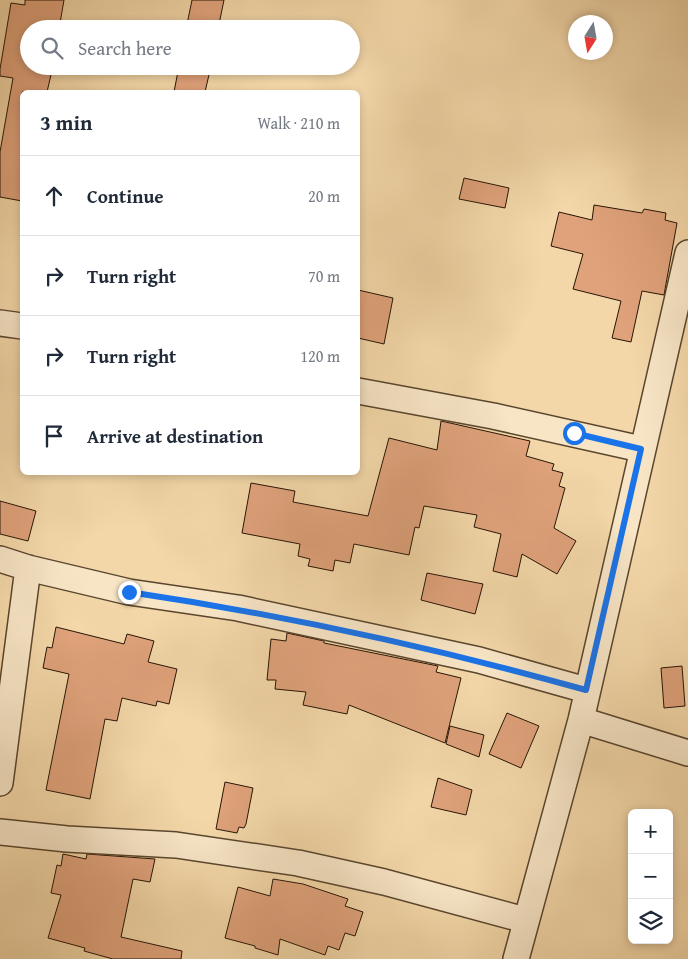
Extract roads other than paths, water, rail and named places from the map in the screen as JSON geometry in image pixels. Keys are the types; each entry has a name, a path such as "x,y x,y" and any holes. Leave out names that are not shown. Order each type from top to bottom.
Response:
{"street":[{"path":"516,959 580,720 641,449 688,253"},
{"path":"0,323 20,326"},
{"path":"360,391 494,416 641,449"},
{"path":"0,559 28,568 129,592 238,608 479,660 586,690"},
{"path":"0,782 28,568"},
{"path":"580,720 688,753"},
{"path":"0,832 67,839 176,845 298,863 384,882 525,920"}]}
